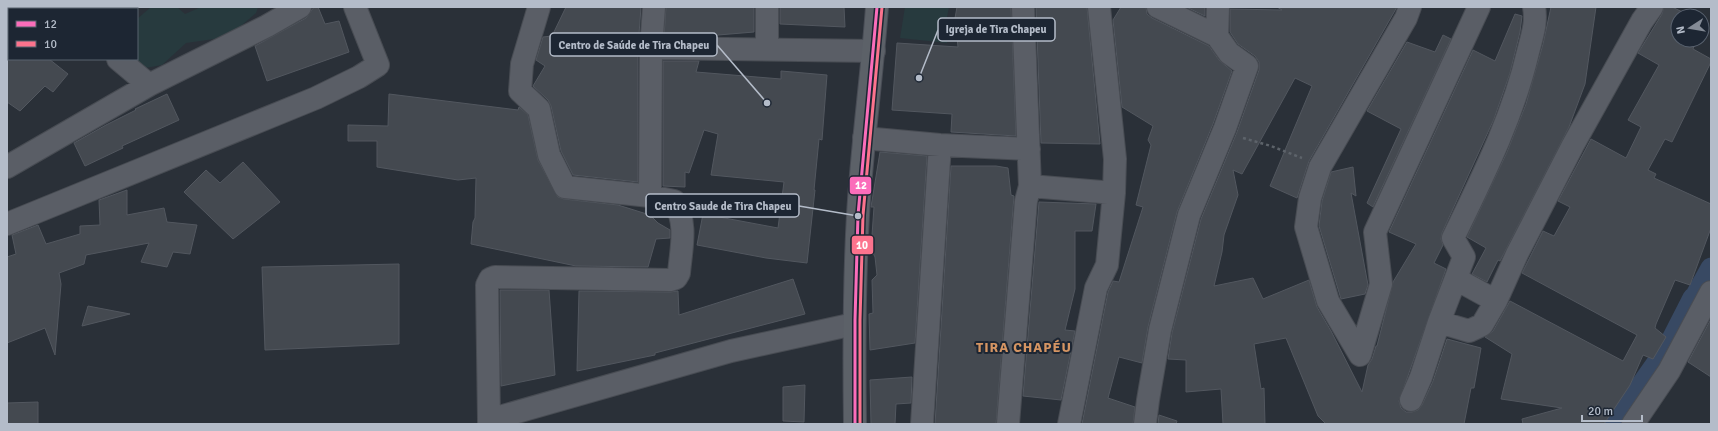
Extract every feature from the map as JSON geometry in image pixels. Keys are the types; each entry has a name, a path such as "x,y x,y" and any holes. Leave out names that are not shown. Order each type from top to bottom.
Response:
{"main road":[{"path":"855,424 854,324 858,216 877,7"}],"street":[{"path":"7,167 149,85 267,26 300,7"},
{"path":"7,224 316,98 359,77 378,65 355,7"},
{"path":"539,7 522,64 520,91 539,109 549,155 565,187 650,196 674,201 680,211 683,224 679,273 676,278 670,280 495,277 490,279 487,285 489,422 731,352 854,324"},
{"path":"650,196 651,48 654,7"},
{"path":"767,7 767,49"},
{"path":"1008,424 1026,201 1030,186 1023,7"},
{"path":"1069,424 1096,288 1107,265 1114,194 1115,160 1099,7"},
{"path":"1146,424 1148,400 1160,330 1189,215 1223,133 1247,66 1229,53 1217,36 1158,7"},
{"path":"1217,36 1218,7"},
{"path":"1410,7 1406,18 1320,167 1310,198 1306,227 1328,301 1360,355 1381,284 1375,232 1481,9"},
{"path":"1411,400 1421,377 1439,322 1464,257 1453,238 1486,170 1521,83 1536,19 1534,7"},
{"path":"1439,322 1469,331 1482,325 1496,301 1517,254 1573,145 1647,9"},
{"path":"651,48 874,51"},
{"path":"119,60 149,85"},
{"path":"864,138 940,145 1029,149"},
{"path":"922,424 940,145"},
{"path":"1030,186 1114,194"},
{"path":"1456,279 1496,301"},
{"path":"1633,424 1669,372 1711,292"}],"path":[{"path":"1223,133 1271,146 1308,160 1320,167"}],"green space":[{"path":"151,7 177,7 185,14 201,7 258,7 256,13 228,37 186,43 162,65 145,68 135,60 138,60 138,18"},
{"path":"905,7 949,7 947,17 947,43 900,38"}],"building":[{"path":"314,7 318,7 325,24 339,21 349,52 267,81 255,46 306,18"},
{"path":"566,7 641,7 638,48 638,182 573,175 561,151 551,106 548,100 533,86 545,66 536,60 543,37 552,36"},
{"path":"666,7 754,7 754,32 706,36 664,36"},
{"path":"780,7 844,7 845,27 780,24"},
{"path":"957,7 1011,7 1016,136 951,132 952,114 892,110 897,43 958,47 955,18"},
{"path":"1036,7 1087,7 1100,144 1041,143"},
{"path":"1121,7 1146,7 1147,14 1152,18 1209,46 1219,60 1232,71 1213,124 1177,212 1148,327 1142,363 1119,357 1108,398 1135,407 1133,424 1082,424 1108,292 1113,281 1119,282 1143,207 1136,205 1151,145 1148,140 1153,126 1122,107 1113,20"},
{"path":"1186,7 1205,7 1205,16"},
{"path":"1277,7 1397,7 1309,161 1297,198 1270,186 1312,86 1295,78 1242,174 1233,170 1238,195 1224,235 1222,252 1214,286 1253,278 1263,299 1309,280 1317,307 1362,392 1368,365 1377,346 1393,282 1416,244 1389,232 1473,50 1495,61 1515,14 1522,16 1520,32 1510,73 1494,119 1442,233 1441,239 1443,245 1434,263 1446,269 1399,401 1401,408 1406,412 1418,410 1422,405 1433,381 1447,339 1481,348 1474,388 1471,388 1464,424 1326,424 1318,416 1286,338 1254,344 1261,389 1264,388 1265,424 1223,424 1221,389 1186,392 1186,360 1168,359 1172,333 1201,219 1237,132 1259,70 1259,62 1255,56 1238,44 1230,32 1230,9 1282,10"},
{"path":"1551,7 1596,7 1585,84 1569,127 1500,261 1498,260 1487,282 1472,274 1486,248 1467,237 1507,152 1526,104 1543,44"},
{"path":"1664,7 1674,8 1670,8 1670,48 1693,48 1711,59 1711,62 1672,142 1665,139 1648,170 1656,174 1654,178 1711,204 1711,228 1690,285 1675,280 1656,324 1655,328 1666,337 1653,359 1643,355 1630,385 1604,424 1523,424 1522,419 1562,408 1501,399 1512,354 1485,337 1493,331 1510,301 1623,361 1637,335 1522,273 1543,231 1554,236 1570,207 1558,201 1591,139 1626,158 1641,127 1628,120 1659,65 1638,53 1662,14"},
{"path":"1443,35 1451,39 1373,207 1367,203 1401,129 1367,111 1407,42 1435,52"},
{"path":"7,59 50,60 68,74 53,92 45,86 20,111 7,102"},
{"path":"663,61 699,61 696,72 781,79 781,71 827,75 822,140 819,139 807,263 766,258 697,245 703,214 778,228 784,182 711,175 718,134 704,130 689,173 685,172 685,187 663,186"},
{"path":"167,94 179,120 122,146 123,148 85,166 74,143 136,110 135,109"},
{"path":"389,94 518,110 519,107 528,115 538,160 558,197 618,205 650,215 658,223 670,230 670,238 656,239 648,267 576,266 471,244 473,222 475,218 476,178 458,180 377,167 377,141 348,141 348,125 388,126"},
{"path":"880,152 927,156 915,343 870,350 869,314 873,313 872,280 877,275 875,257 871,249 874,207 871,207"},
{"path":"243,162 280,202 233,239 184,192 206,170 220,183"},
{"path":"951,166 996,166 1008,168 1011,195 1014,196 996,424 935,424"},
{"path":"1353,167 1356,196 1351,193 1368,285 1365,294 1341,299 1319,226 1322,201 1331,172"},
{"path":"127,190 127,215 164,208 167,222 197,225 190,254 173,252 167,267 141,262 149,243 86,255 84,264 59,273 61,284 55,355 45,328 7,343 7,257 16,254 12,235 38,225 46,244 80,234 80,226 100,225 99,200"},
{"path":"1039,202 1096,204 1092,231 1075,231 1075,289 1065,330 1075,331 1061,400 1023,396"},
{"path":"399,264 399,344 265,350 262,267"},
{"path":"793,279 805,314 655,353 655,355 577,371 579,291 678,291 679,315"},
{"path":"500,290 549,290 555,375 501,386"},
{"path":"88,306 130,314 82,326"},
{"path":"1711,319 1711,377 1688,362"},
{"path":"912,377 911,403 896,404 895,424 871,424 870,380"},
{"path":"805,385 804,422 783,421 783,387"},
{"path":"38,402 38,424 7,424 7,403"},
{"path":"1159,415 1177,421 1176,424 1158,424"}],"waterway":[{"path":"1696,295 1711,268"},
{"path":"1625,408 1668,347 1693,298"},
{"path":"1613,424 1623,410"}],"transit line":[{"name":"12","path":"855,424 855,320 858,215 877,7"},
{"name":"10","path":"860,424 860,320 863,215 882,7"}],"place":[{"name":"Igreja de Tira Chapeu","path":"919,78"},
{"name":"Centro de Saúde de Tira Chapeu","path":"767,103"},
{"name":"Centro Saude de Tira Chapeu","path":"858,216"}],"district":[{"name":"TIRA CHAPÉU","path":"1024,347"}]}
